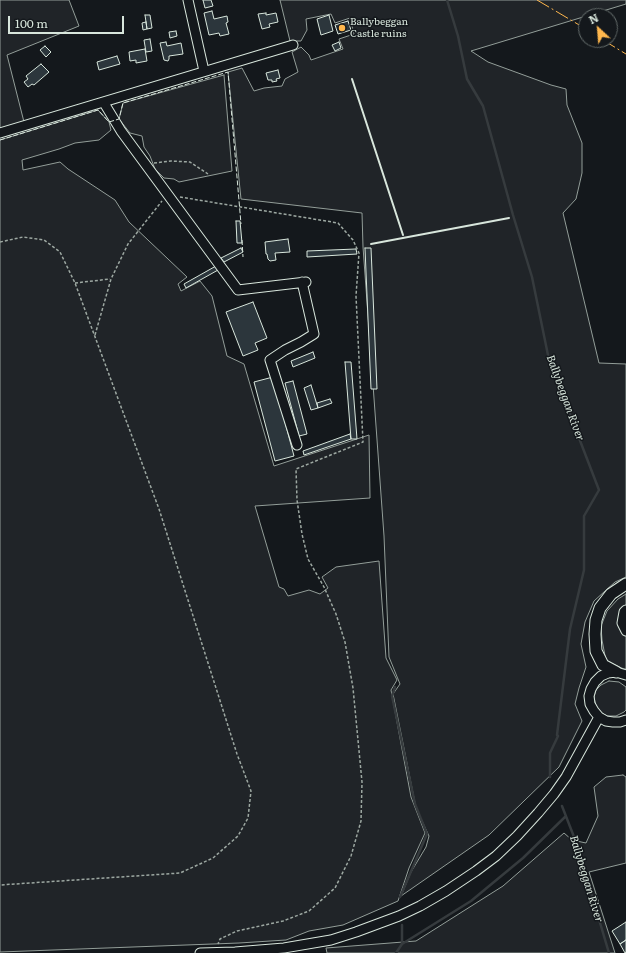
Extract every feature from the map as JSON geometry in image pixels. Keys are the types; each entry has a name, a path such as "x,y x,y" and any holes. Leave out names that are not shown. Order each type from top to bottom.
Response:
{"main road":[{"path":"621,674 604,665 596,651 595,634 596,620 600,608 611,594 626,584"}],"street":[{"path":"188,0 204,71"},
{"path":"0,134 293,45"},
{"path":"104,103 121,131 238,290 304,282 314,334 284,350 270,360 297,445"},
{"path":"626,610 624,612 622,623 626,631"},
{"path":"621,674 608,673 601,676 591,688 590,704 594,712 606,721 620,722 626,720"},
{"path":"200,953 231,953 284,948 310,949 399,916 446,891 496,856 538,813 554,794 570,770 599,717"}],"path":[{"path":"145,164 171,161 190,162 208,174"},
{"path":"95,335 111,279 128,244 167,194 338,223 353,240 359,253 356,296 363,442 296,469 297,500 302,534 308,559 324,587 336,614 345,642 353,688 362,782 361,821 351,856 335,888 309,911 283,921 237,931 220,939 214,952"},
{"path":"0,242 23,237 44,240 60,252 75,283 159,509 237,754 251,791 248,818 238,836 213,858 180,873 0,885"},
{"path":"75,283 111,279"}],"shaded area":[{"path":"0,0 69,0 79,26 7,55 24,122 0,129"},
{"path":"280,0 626,0 626,4 613,8 578,8 578,19 471,51 488,62 566,89 567,105 582,143 582,173 576,199 563,213 599,363 626,364 626,577 615,582 594,601 585,622 581,644 586,667 575,704 582,721 559,767 489,835 401,896 411,872 426,847 429,836 416,808 393,694 400,684 389,657 384,536 363,247 362,213 241,199 228,72 242,68 254,91 282,86 285,79 298,72 292,52 301,47 309,55 311,60 343,49 339,39 354,34 350,18 335,23 331,14 306,19 307,30 301,41 290,41"},
{"path":"224,75 232,171 179,182 174,179 164,178 155,169 150,156 144,147 142,136 130,133 119,119 123,103"},
{"path":"98,110 109,122 111,130 99,140 75,143 22,160 23,170 60,162 68,169 115,200 129,222 187,277 178,284 181,291 200,281 212,296 227,356 244,364 274,466 369,435 370,498 255,506 279,587 284,589 288,596 309,590 320,594 328,588 322,577 336,567 379,561 386,658 397,680 391,690 411,797 425,833 409,868 398,901 343,925 309,931 286,940 0,952 0,140"},
{"path":"626,594 626,669 624,669 606,661 601,626 607,611 618,599"},
{"path":"609,681 619,682 626,687 626,710 616,716 607,716 602,713 596,706 594,697 596,690 601,685"},
{"path":"623,775 626,777 626,863 589,872 615,953 327,953 326,948 416,941 503,886 564,833 572,840 586,843 598,816 594,787 606,777"}],"building":[{"path":"203,0 211,0 213,6 205,8"},
{"path":"212,11 214,19 227,16 228,22 226,23 229,34 220,36 219,33 209,35 204,13"},
{"path":"266,13 266,15 276,13 278,22 269,24 270,27 262,29 258,14"},
{"path":"145,15 150,15 152,28 147,29"},
{"path":"329,15 333,31 321,35 317,19"},
{"path":"348,21 351,30 338,34 335,25"},
{"path":"146,22 147,29 143,30 142,23"},
{"path":"176,31 177,36 170,38 169,32"},
{"path":"150,39 152,51 146,52 144,40"},
{"path":"166,42 167,46 181,43 183,54 169,56 168,61 164,60 160,43"},
{"path":"339,42 341,48 335,51 332,45"},
{"path":"45,46 51,52 46,57 40,50"},
{"path":"145,49 147,61 136,63 136,60 130,61 129,52"},
{"path":"117,56 120,64 99,70 97,62"},
{"path":"41,64 49,72 34,85 32,84 28,87 24,82 28,79 26,76"},
{"path":"278,70 280,78 276,79 277,81 272,82 272,80 268,80 266,73"},
{"path":"236,221 240,221 242,243 237,243"},
{"path":"288,239 290,252 275,253 276,260 270,261 266,254 265,242"},
{"path":"241,248 243,252 224,262 221,258"},
{"path":"365,248 371,248 377,389 371,389"},
{"path":"356,249 357,254 307,257 307,251"},
{"path":"216,266 218,270 186,288 184,284"},
{"path":"253,302 267,338 255,343 258,350 243,356 226,312"},
{"path":"313,352 315,358 293,367 291,361"},
{"path":"345,362 351,362 357,439 351,439"},
{"path":"273,377 294,456 275,461 254,382"},
{"path":"293,381 307,434 299,436 285,383"},
{"path":"311,385 318,408 311,410 304,388"},
{"path":"330,399 332,403 318,408 317,403"},
{"path":"350,434 351,439 304,455 303,451"},
{"path":"626,922 626,940 620,944 612,931"},
{"path":"626,940 626,952 625,953 620,944"}],"waterway":[{"name":"Ballybeggan River","path":"447,0 458,36 467,79 483,106 532,277 549,360 599,490 584,516 584,570 570,629 558,736 550,753 550,777"},
{"path":"395,687 392,696 415,804 427,834 400,897"},
{"name":"Ballybeggan River","path":"562,806 576,842 609,953"},
{"path":"402,944 471,901 523,858 566,816"},
{"path":"396,953 402,944 402,925"}],"fence":[{"path":"0,140 98,110 109,122 119,119 123,103 228,72 241,224"},
{"path":"242,240 243,257"}],"wall":[{"path":"352,79 403,235"},
{"path":"371,244 509,218"}],"power":[{"path":"537,0 578,24"},
{"path":"616,48 626,54"}],"place":[{"name":"Ballybeggan Castle ruins","path":"342,28"}]}
